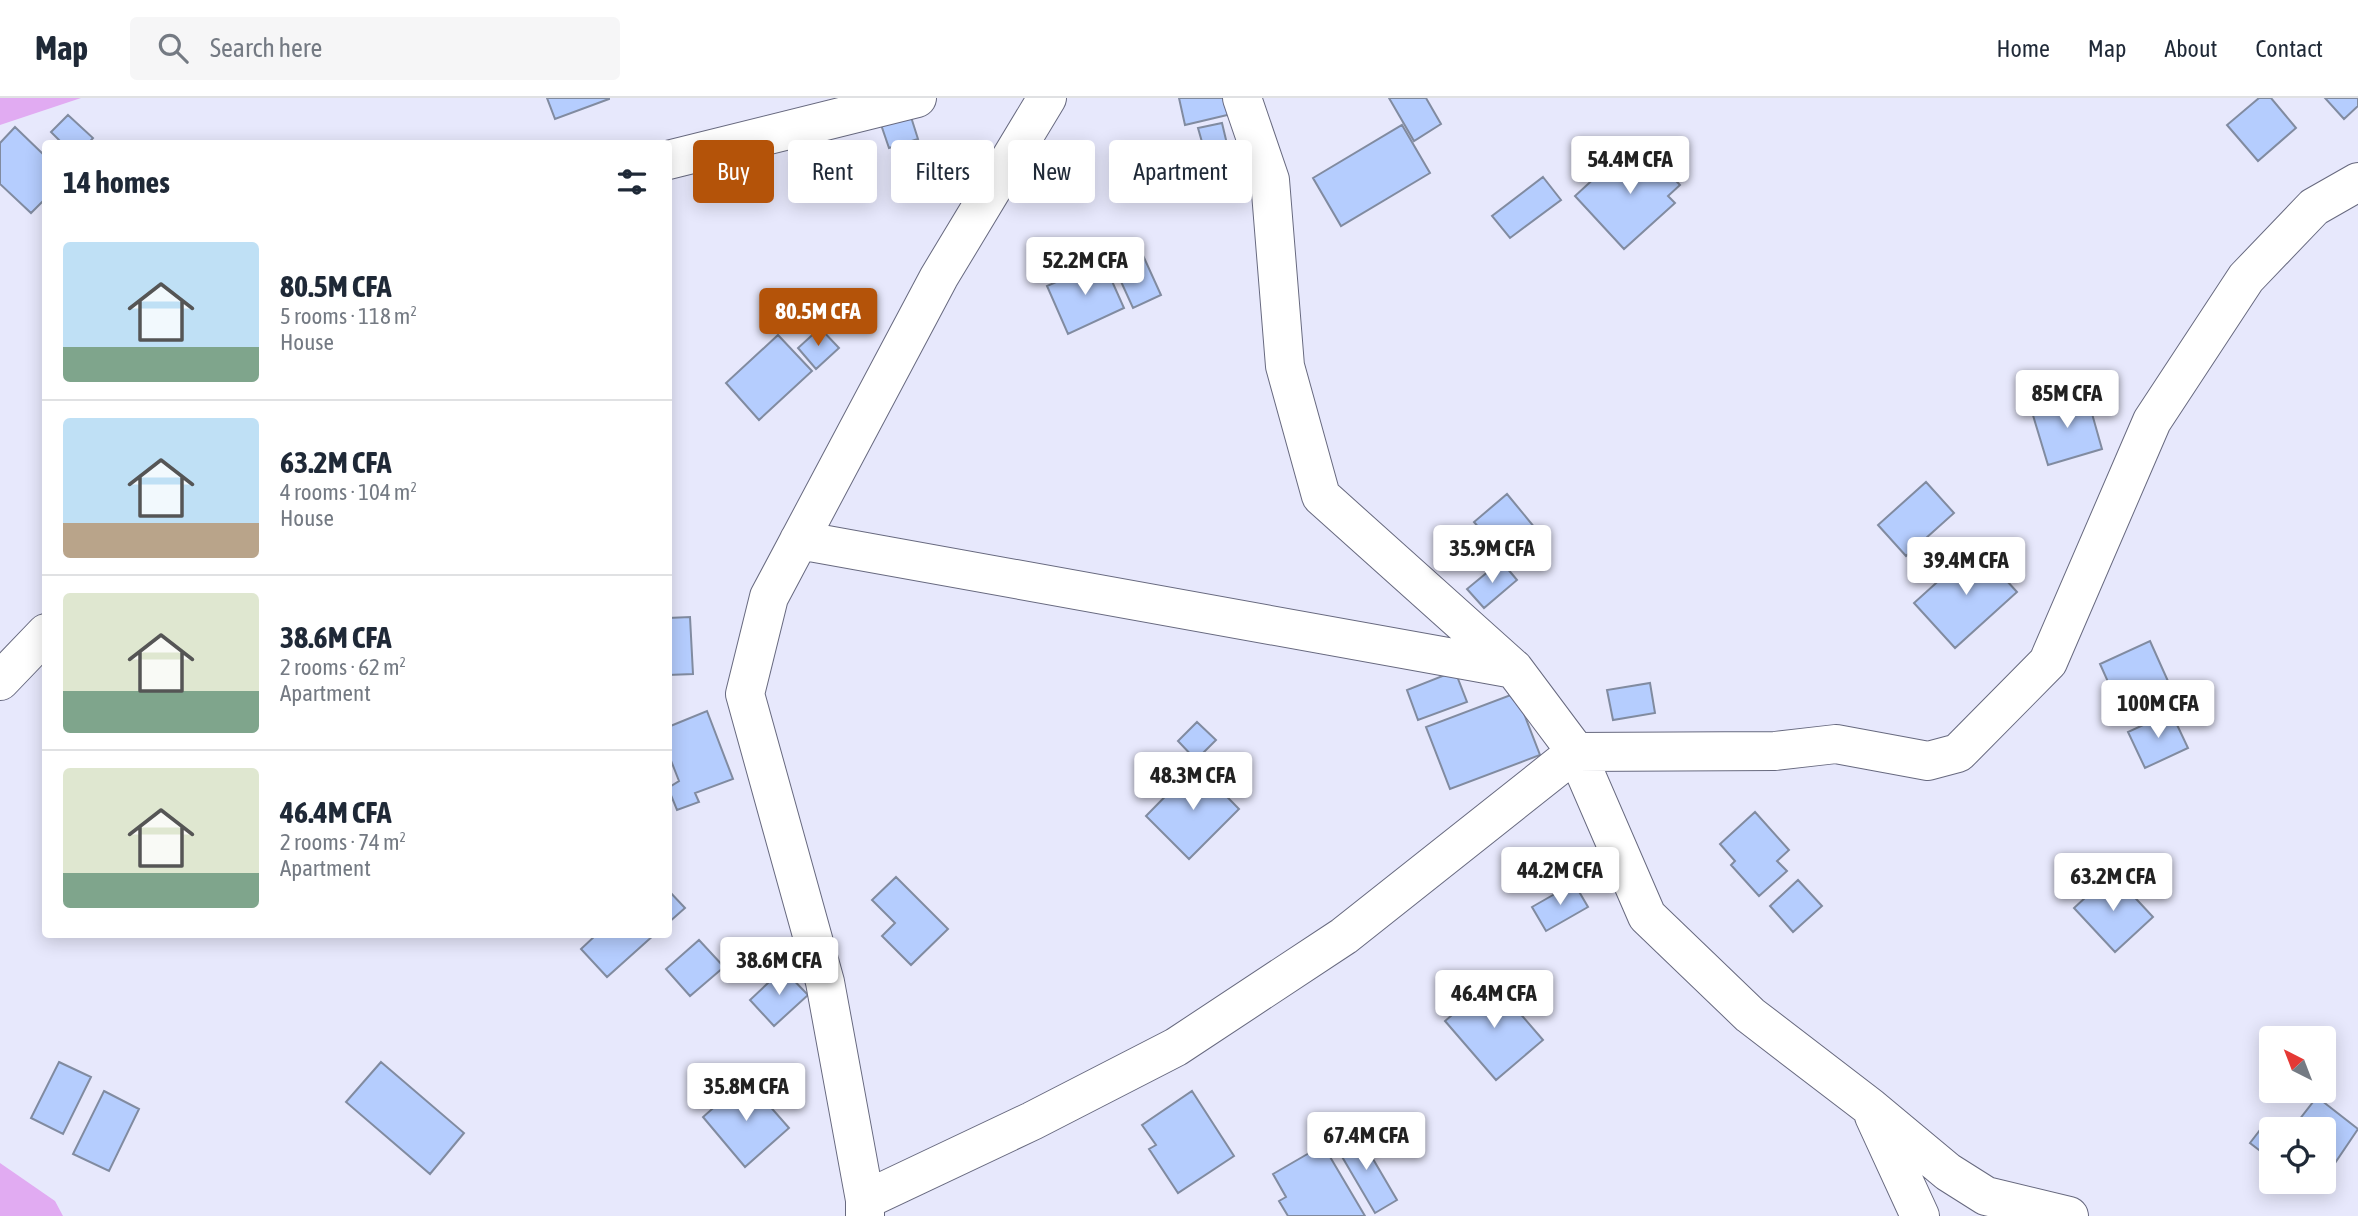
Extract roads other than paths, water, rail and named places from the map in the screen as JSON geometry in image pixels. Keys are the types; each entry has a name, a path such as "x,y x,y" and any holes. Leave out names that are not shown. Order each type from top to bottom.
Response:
{"street":[{"path":"672,159 917,98"},
{"path":"1047,98 939,277 769,597 745,694 825,982 865,1208 1176,1047 1344,936 1576,752 1775,751 1836,744 1928,761 1958,753 2048,662 2152,421 2246,278 2314,207 2358,182"},
{"path":"1242,98 1270,180 1285,366 1321,496 1514,669 1576,752 1647,916 1750,1015 1870,1107 1948,1172 1986,1196 2069,1216"},
{"path":"799,540 1514,669"},
{"path":"0,681 42,637"},
{"path":"1870,1107 1920,1216"}]}
